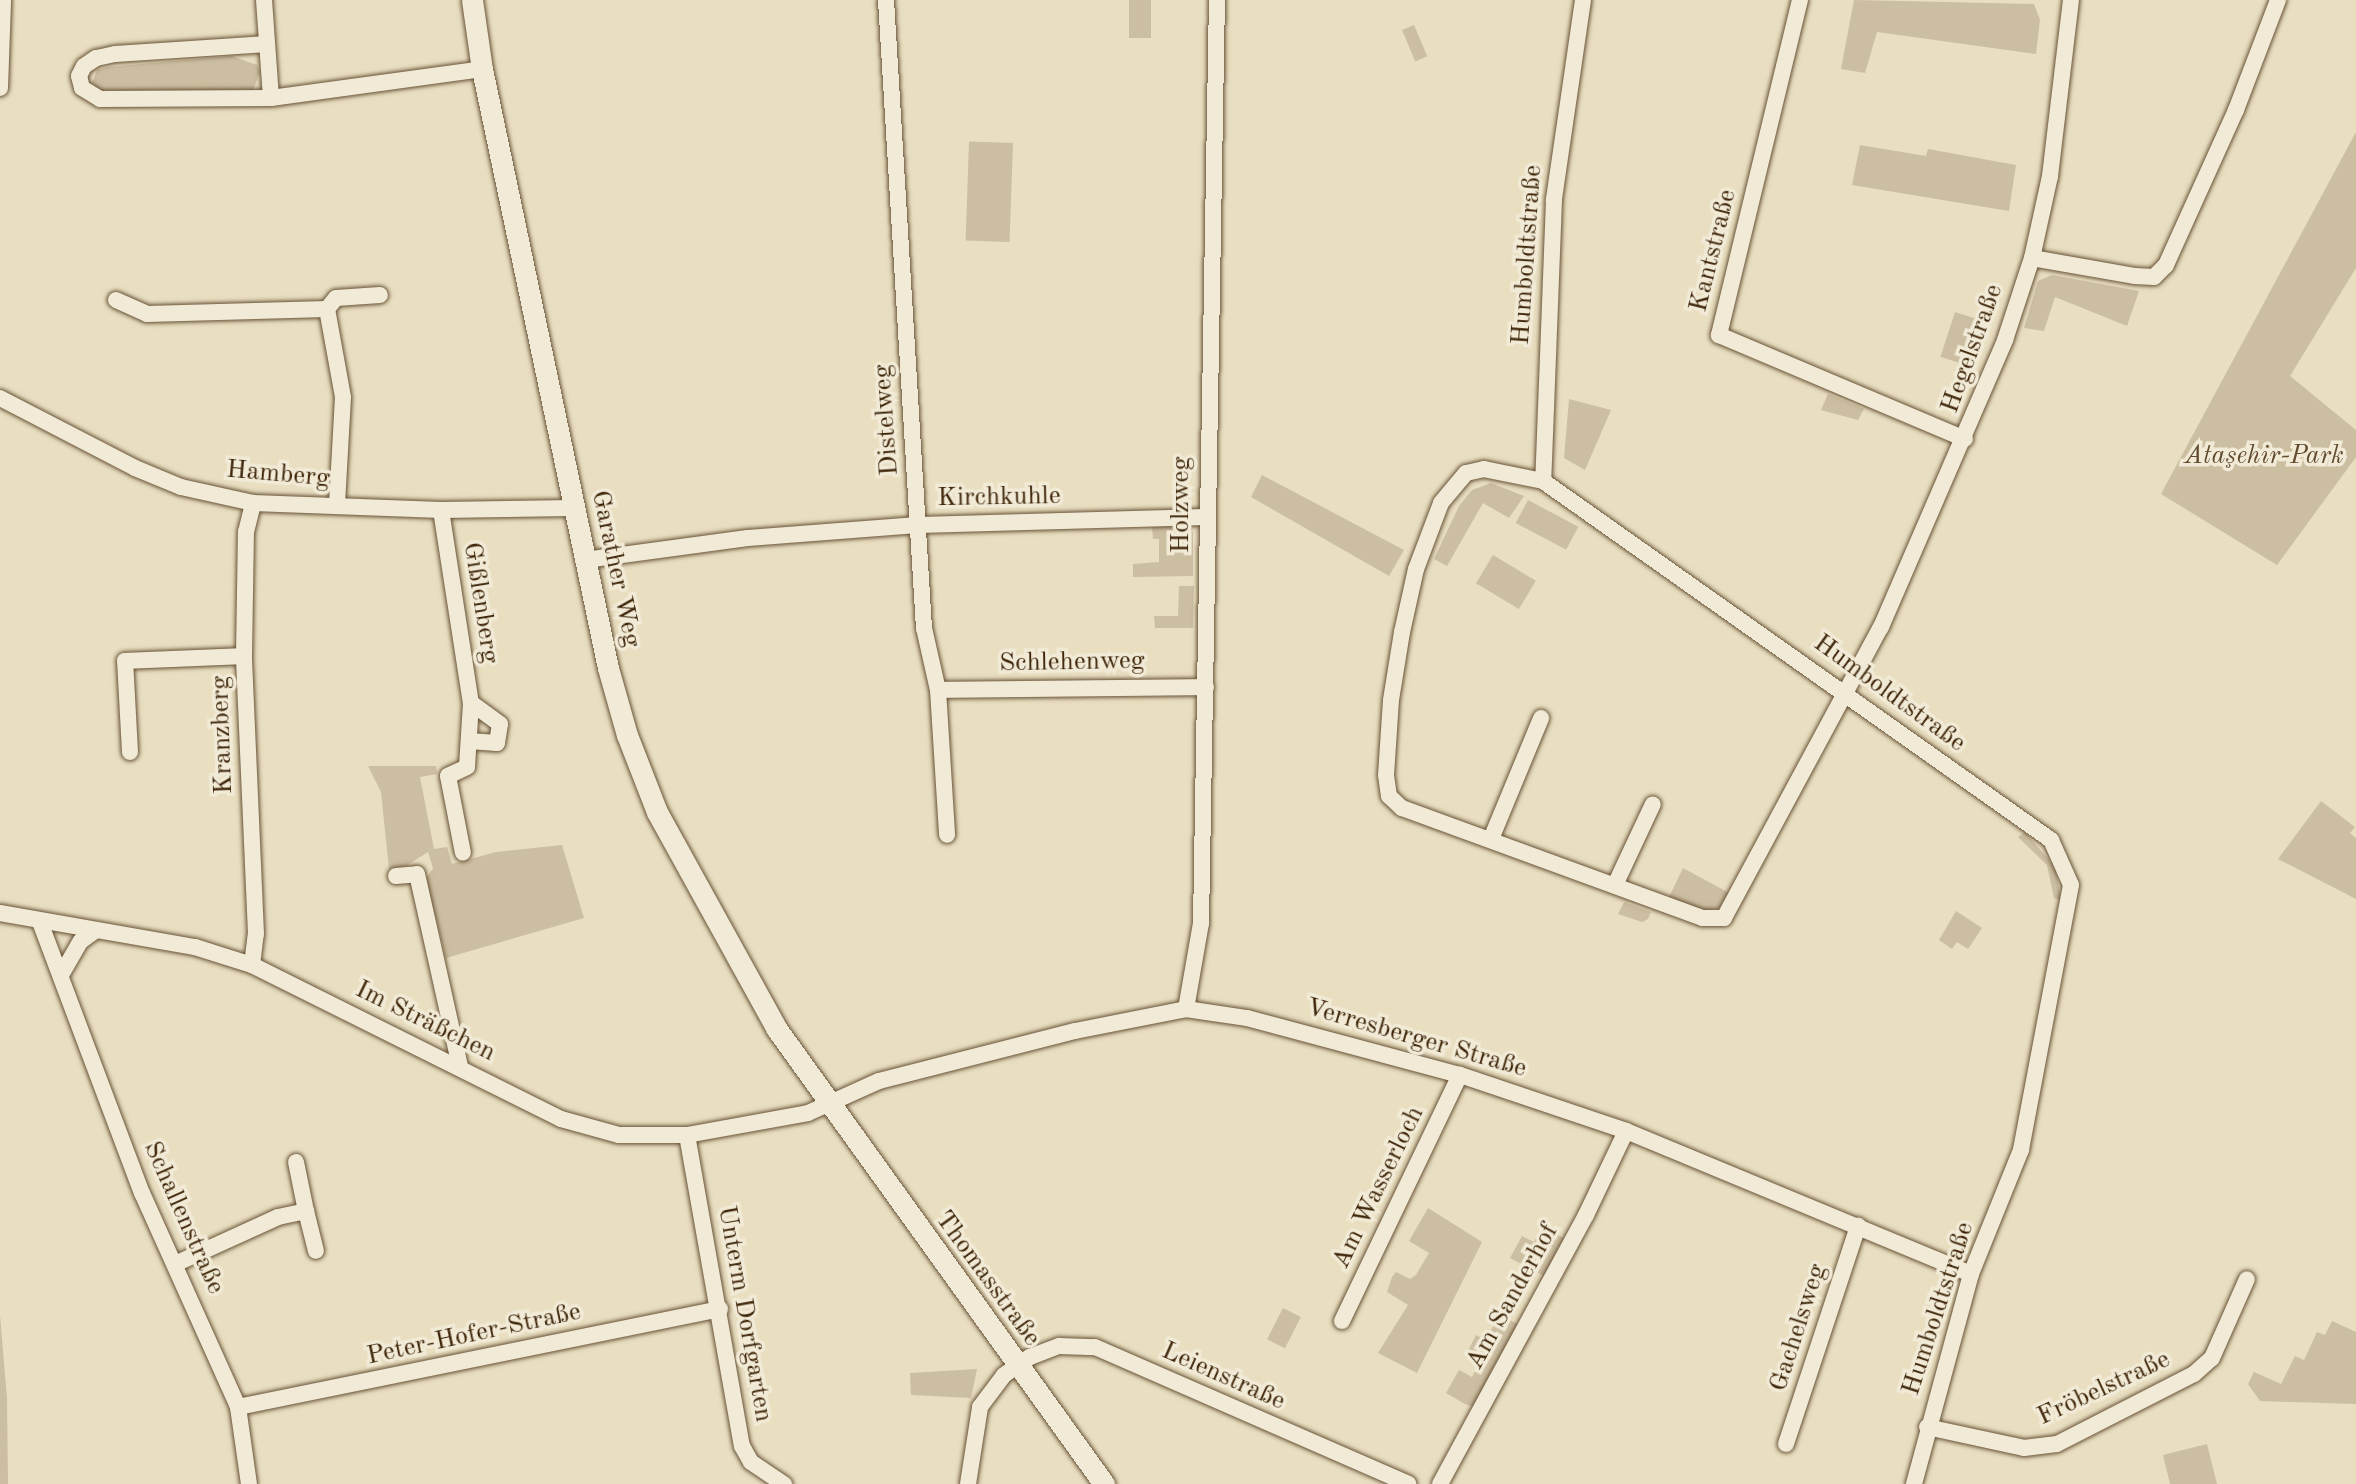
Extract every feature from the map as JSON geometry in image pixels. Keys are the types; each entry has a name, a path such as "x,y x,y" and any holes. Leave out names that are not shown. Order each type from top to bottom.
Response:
{"street":[{"path":"0,88 3,0"},
{"path":"264,0 271,98"},
{"name":"Garather Weg","path":"472,0 482,69 615,697 657,812 751,986 829,1104"},
{"name":"Distelweg","path":"886,0 924,628 938,690 947,835"},
{"name":"Holzweg","path":"1186,1009 1201,923 1217,0"},
{"name":"Humboldtstraße","path":"1583,0 1555,200 1543,481 1849,693 2051,840 2071,885 2070,909 2021,1150 1971,1274 1927,1427 1914,1484"},
{"name":"Kantstraße","path":"1800,0 1719,335 1743,349 1965,439"},
{"name":"Hegelstraße","path":"1615,885 1703,918 1724,918 1849,693 1965,439 2032,258 2056,137 2071,0"},
{"path":"2032,258 2154,277 2165,265 2236,110 2278,0"},
{"path":"267,44 114,54 96,58 84,65 79,76 82,88 100,99 271,98 482,69"},
{"path":"116,300 147,314 327,309 336,298 380,295"},
{"path":"327,309 343,397 337,505"},
{"name":"Hamberg","path":"0,398 135,468 181,487 253,503 441,510 573,508"},
{"path":"1543,481 1484,469 1466,473 1450,489 1433,520 1416,569 1391,701 1386,775 1389,796 1402,808 1615,885 1653,804"},
{"name":"Kranzberg","path":"252,965 256,934 244,656 246,532 253,503"},
{"name":"Gißlenberg","path":"441,510 471,703 467,767 449,776 463,853"},
{"name":"Kirchkuhle","path":"585,560 748,538 918,525 1206,517"},
{"path":"130,752 125,661 244,656"},
{"name":"Schlehenweg","path":"938,690 1206,687"},
{"name":"Gißlenberg","path":"469,741 497,744 500,724 471,703"},
{"path":"1491,839 1541,718"},
{"path":"396,876 417,874 460,1066"},
{"name":"Im Sträßchen","path":"0,913 195,947 252,965 460,1066 561,1119 619,1135 687,1135 807,1113 829,1104"},
{"name":"Schallenstraße","path":"40,922 137,1180 237,1407 249,1484"},
{"path":"61,975 81,941 95,931"},
{"name":"Verresberger Straße","path":"829,1104 878,1081 1075,1031 1186,1009 1314,1033 1460,1075 1626,1131 1971,1274"},
{"name":"Am Wasserloch","path":"1342,1321 1460,1075"},
{"name":"Thomasstraße","path":"829,1104 1016,1366 1104,1484"},
{"name":"Am Sanderhof","path":"1440,1484 1586,1215 1626,1131"},
{"name":"Unterm Dorfgarten","path":"687,1135 745,1454 784,1484"},
{"path":"296,1162 316,1251"},
{"path":"176,1264 278,1217 306,1211"},
{"name":"Gachelsweg","path":"1786,1444 1858,1226"},
{"name":"Fröbelstraße","path":"1927,1427 2024,1448 2057,1444 2194,1374 2212,1358 2247,1279"},
{"name":"Peter-Hofer-Straße","path":"237,1407 720,1309"},
{"name":"Leienstraße","path":"1016,1366 1059,1346 1095,1347 1408,1484"},
{"path":"968,1484 980,1407 1016,1366"}],"green space":[{"path":"1129,0 1151,0 1151,38 1129,38"},
{"path":"1854,0 2034,4 2040,20 2036,54 1877,32 1865,73 1841,69"},
{"path":"1414,25 1427,56 1415,61 1402,30"},
{"path":"232,56 257,65 260,72 253,90 102,92 92,83 97,70 108,67"},
{"name":"Ataşehir-Park","path":"2356,132 2356,268 2290,376 2356,430 2356,457 2277,565 2161,494"},
{"path":"969,141 1013,143 1010,242 966,240"},
{"path":"1860,145 1926,156 1928,149 2016,165 2009,211 1852,185"},
{"path":"2052,275 2139,291 2127,326 2055,297 2044,331 2024,328 2038,281"},
{"path":"1955,312 1980,320 1965,365 1940,357"},
{"path":"1828,394 1864,409 1858,420 1821,410"},
{"path":"1569,399 1611,410 1585,470 1564,458"},
{"path":"1262,475 1404,550 1389,576 1251,497"},
{"path":"1491,483 1524,496 1509,518 1483,503 1447,566 1434,559 1459,506 1472,490"},
{"path":"1528,500 1578,527 1566,550 1516,523"},
{"path":"1183,526 1193,532 1193,576 1133,577 1133,564 1159,562 1159,539 1153,539 1152,527"},
{"path":"1493,555 1536,581 1519,609 1476,583"},
{"path":"1179,586 1194,586 1193,628 1155,628 1154,616 1178,616"},
{"path":"368,766 436,766 437,774 420,777 434,849 447,847 452,864 496,852 562,845 584,918 446,958 426,879 433,868 428,852 406,866 389,869 381,792"},
{"path":"2321,801 2355,827 2350,833 2356,838 2356,899 2278,859"},
{"path":"2025,832 2055,867 2061,900 2054,898 2047,865 2018,837"},
{"path":"1683,868 1731,894 1724,906 1707,911 1669,897"},
{"path":"1624,902 1651,912 1648,919 1642,922 1618,914"},
{"path":"1956,911 1982,928 1968,949 1957,942 1952,949 1939,940"},
{"path":"1428,1208 1482,1242 1417,1373 1378,1353 1408,1305 1387,1292 1392,1277 1396,1272 1410,1279 1416,1275 1429,1253 1409,1241"},
{"path":"1542,1227 1564,1238 1544,1276 1510,1258 1522,1236 1534,1242"},
{"path":"1283,1308 1301,1317 1285,1348 1267,1339"},
{"path":"0,1315 7,1399 8,1484 0,1484"},
{"path":"1499,1315 1518,1324 1474,1407 1446,1393 1459,1370 1472,1377 1480,1361 1467,1353 1476,1335 1486,1340"},
{"path":"2332,1321 2356,1332 2356,1404 2260,1401 2248,1384 2254,1372 2281,1384 2295,1356 2304,1360 2317,1332 2325,1335"},
{"path":"977,1369 971,1398 911,1395 910,1373"},
{"path":"2207,1444 2217,1484 2170,1484 2163,1455"}]}
